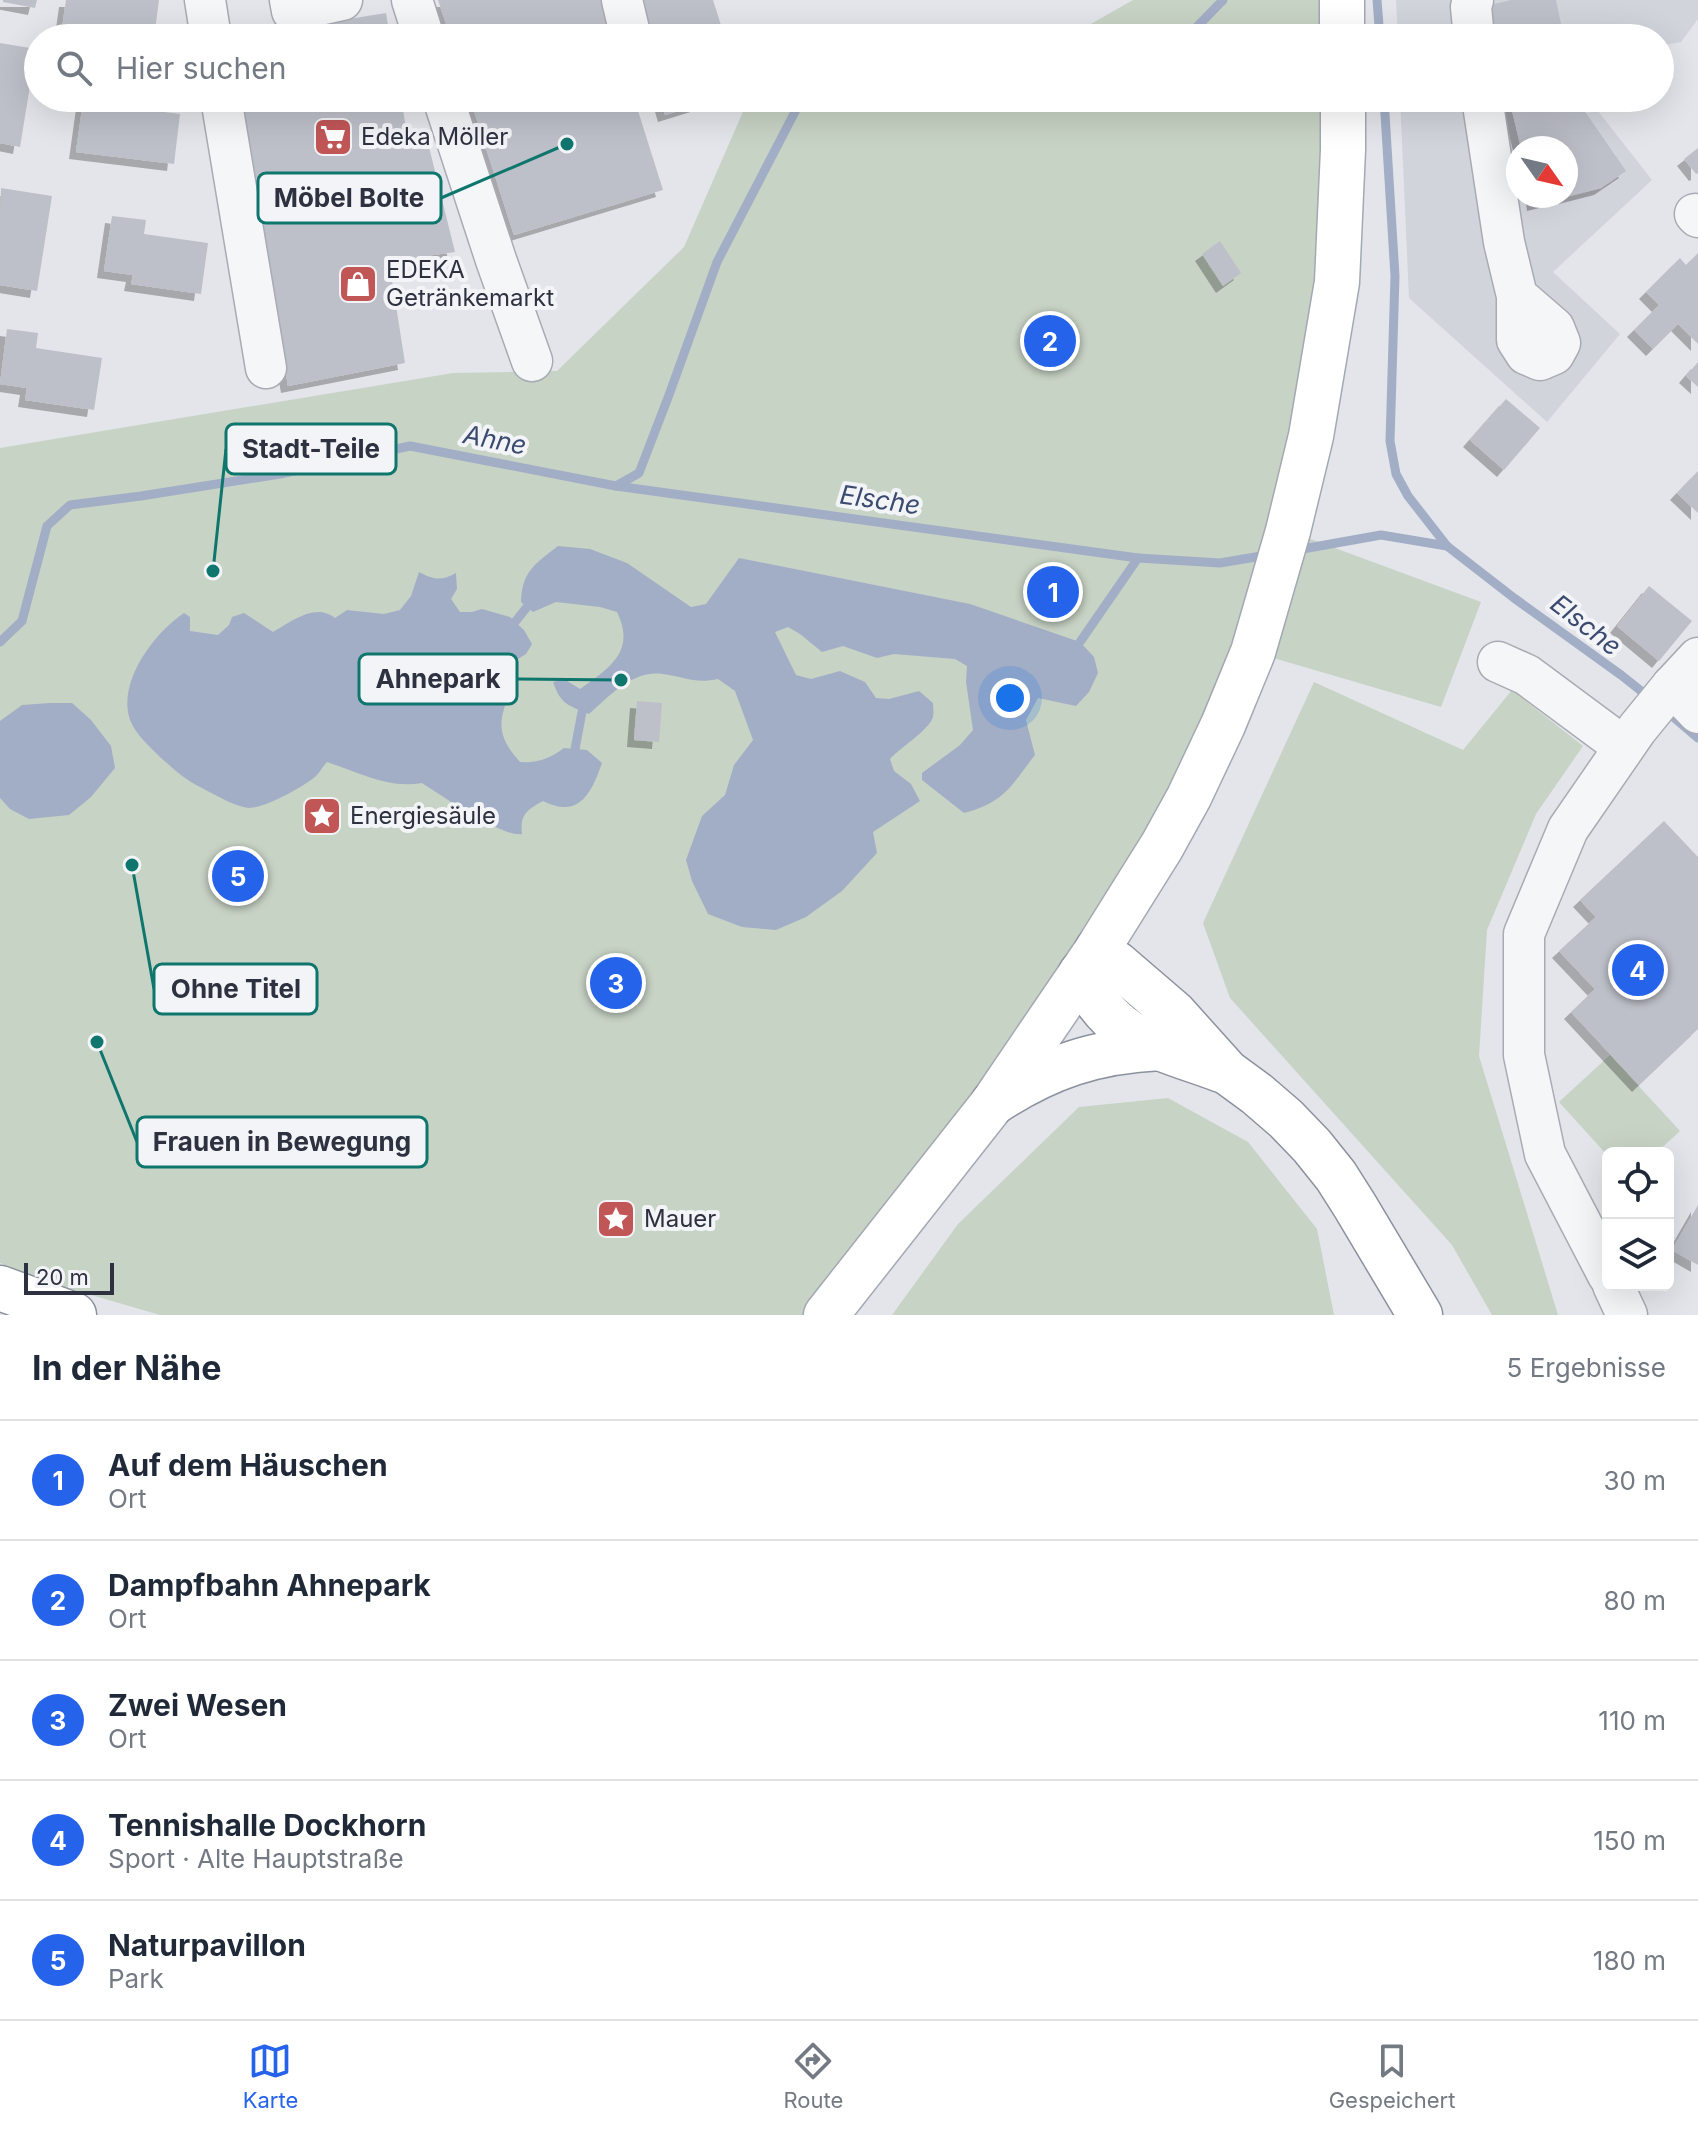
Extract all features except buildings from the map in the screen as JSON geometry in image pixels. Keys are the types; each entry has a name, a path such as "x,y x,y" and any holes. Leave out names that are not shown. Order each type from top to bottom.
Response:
{"main road":[{"path":"826,1315 993,1103 1089,962 1162,846 1223,725 1253,652 1288,531 1311,436 1337,282 1343,112"},
{"path":"1089,962 1096,1003 1123,1029 1141,1040 1227,1072"},
{"path":"1089,962 1117,964 1174,1013 1227,1072 1257,1094 1312,1146 1336,1176 1420,1315"},
{"path":"993,1103 1020,1085 1078,1060 1119,1051 1161,1048"},
{"path":"1372,1236 1380,1262 1387,1315"},
{"path":"0,1288 74,1315"}],"street":[{"path":"205,0 209,24"},
{"path":"290,0 292,11 342,0"},
{"path":"412,0 420,24"},
{"path":"622,0 628,24"},
{"path":"1473,0 1473,24"},
{"path":"223,112 266,368"},
{"path":"448,112 532,361"},
{"path":"1484,112 1504,242 1517,296"},
{"path":"1498,662 1527,675 1668,704 1568,829 1524,934 1524,1055 1545,1154 1602,1263"},
{"path":"1616,1291 1627,1315"}],"shaded area":[{"path":"1396,0 1698,0 1698,19 1681,42 1674,43 1674,24 1397,24"},
{"path":"1401,112 1599,112 1652,180 1553,272 1620,334 1547,422 1409,298"}],"green space":[{"path":"1133,0 1342,0 1343,24 1091,24"},
{"path":"743,112 1341,112 1289,531 1481,602 1441,707 1253,652 1223,725 826,1315 160,1315 40,1280 0,1263 0,448 453,373 557,371 684,247"},
{"path":"1314,682 1463,750 1512,690 1583,746 1536,814 1487,930 1479,1056 1558,1315 1492,1315 1452,1245 1230,998 1203,923"},
{"path":"1610,1055 1680,1131 1663,1147 1602,1149 1559,1102"},
{"path":"1168,1098 1248,1142 1317,1229 1334,1315 892,1315 958,1224 1079,1107"}],"water":[{"path":"558,546 590,549 627,563 691,607 706,604 739,558 970,604 1080,642 1094,657 1098,673 1089,692 1076,706 1038,698 1026,720 1035,755 1006,792 989,804 964,813 922,780 922,773 960,745 973,730 966,682 967,666 955,659 894,654 877,658 843,646 822,652 788,627 775,632 796,675 811,679 840,671 865,682 876,698 889,699 919,691 933,703 933,715 931,722 890,759 894,771 911,784 920,801 873,832 877,853 842,891 806,917 776,930 742,927 708,914 686,860 702,816 725,795 734,765 753,740 735,691 718,679 696,680 652,674 622,686 589,714 566,703 553,682 564,679 580,689 610,666 622,648 623,638 617,612 556,602 533,612 521,602 527,575 536,563"},
{"path":"419,572 438,578 456,573 457,589 451,599 460,612 482,609 510,617 524,630 532,644 526,654 518,659 517,672 502,716 502,733 520,762 543,760 564,748 587,750 602,763 588,793 575,805 555,806 543,801 526,813 522,834 513,833 472,814 422,783 385,782 327,762 316,776 294,791 250,808 225,800 184,777 148,745 130,720 127,705 133,675 150,646 184,613 190,617 190,631 218,635 229,625 232,617 244,613 273,632 311,613 319,612 335,618 347,610 384,614 400,610 411,596"},
{"path":"72,703 91,720 111,746 115,768 91,797 69,815 29,819 10,809 0,798 0,721 22,705"}],"waterway":[{"name":"Ahne","path":"1200,24 1223,0"},
{"name":"Elsche","path":"1377,0 1379,24"},
{"name":"Ahne","path":"0,642 22,621 47,526 70,505 280,474 410,446 616,486 639,473 717,262 795,112"},
{"name":"Elsche","path":"1385,112 1395,276 1390,441 1396,474 1408,496 1447,546"},
{"name":"Elsche","path":"616,486 1138,558"},
{"name":"Elsche","path":"1297,550 1381,535 1447,546 1650,698"},
{"name":"Elsche","path":"1080,642 1138,558 1220,563 1267,555"},
{"path":"515,622 527,607"},
{"name":"Elsche","path":"1664,709 1698,738"},
{"path":"575,749 582,712"}],"place":[{"name":"Edeka Möller","path":"333,137"},
{"name":"Möbel Bolte","path":"567,144"},
{"name":"EDEKA Getränkemarkt","path":"358,284"},
{"name":"Dampfbahn Ahnepark","path":"1050,341"},
{"name":"Stadt-Teile","path":"213,571"},
{"name":"Auf dem Häuschen","path":"1053,592"},
{"name":"Ahnepark","path":"621,680"},
{"name":"Energiesäule","path":"322,816"},
{"name":"Ohne Titel","path":"132,865"},
{"name":"Naturpavillon","path":"238,876"},
{"name":"Tennishalle Dockhorn","path":"1638,970"},
{"name":"Zwei Wesen","path":"616,983"},
{"name":"Frauen in Bewegung","path":"97,1042"},
{"name":"Mauer","path":"616,1219"}]}
